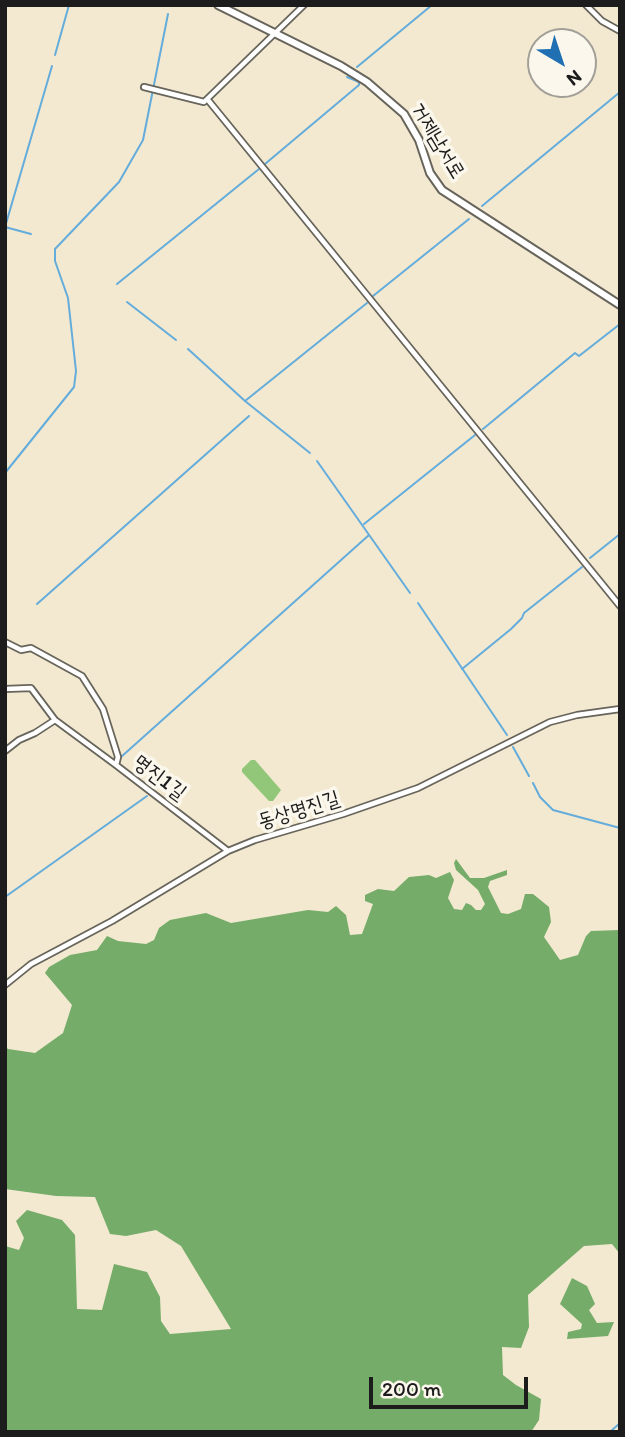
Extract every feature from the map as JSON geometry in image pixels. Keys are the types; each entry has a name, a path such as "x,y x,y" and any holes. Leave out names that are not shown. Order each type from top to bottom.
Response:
{"main road":[{"name":"거제남서로","path":"219,5 358,76 404,114 419,140 430,173 442,190 620,306"}],"street":[{"path":"144,87 204,102 208,100 304,5"},
{"path":"586,5 602,21 620,31"},
{"path":"208,100 620,606"},
{"name":"명진1길","path":"5,642 21,650 31,648 82,677 103,709 118,757 116,765 228,851"},
{"path":"5,689 31,688 55,720 116,765"},
{"name":"동상명진길","path":"5,985 31,964 112,921 228,851 418,788 550,722 620,709"},
{"path":"5,751 55,720"}],"green space":[{"path":"251,760 255,760 281,790 273,801 269,801 242,772"},
{"path":"456,859 470,878 484,878 507,870 507,875 490,881 488,887 501,913 508,914 521,909 525,894 533,894 549,907 551,922 544,937 560,960 578,955 591,931 620,930 620,1254 612,1244 584,1246 528,1295 529,1327 521,1348 502,1347 503,1375 541,1399 539,1420 531,1432 5,1432 5,1246 19,1250 24,1238 16,1221 27,1210 62,1220 75,1235 77,1309 102,1310 114,1264 147,1272 160,1297 161,1321 170,1334 231,1329 181,1246 156,1230 126,1236 110,1234 95,1197 56,1196 5,1189 5,1046 8,1049 35,1053 63,1033 72,1005 45,973 49,967 70,955 97,950 107,936 118,941 146,944 154,940 159,928 170,920 206,913 231,923 308,910 328,912 336,906 346,915 350,935 362,934 373,904 365,901 365,895 378,889 394,891 409,877 429,875 436,878 450,872 454,880 448,898 454,909 462,910 466,903 476,910 481,910 485,904 478,890 456,870"},
{"path":"572,1278 587,1286 595,1304 589,1310 597,1323 614,1322 608,1336 567,1339 568,1332 581,1329 582,1324 560,1304"}],"waterway":[{"path":"55,55 69,5"},
{"path":"357,67 432,5"},
{"path":"5,473 74,387 76,371 68,298 55,261 55,249 119,182 143,140 168,14"},
{"path":"5,227 52,66"},
{"path":"265,164 359,85 359,82 347,77"},
{"path":"482,206 620,92"},
{"path":"117,284 259,169"},
{"path":"373,296 469,219"},
{"path":"5,227 31,234"},
{"path":"127,302 176,340"},
{"path":"245,401 367,303"},
{"path":"483,429 575,353 579,356 620,324"},
{"path":"188,349 245,401 310,453"},
{"path":"37,604 249,416"},
{"path":"364,524 475,435"},
{"path":"317,461 410,593"},
{"path":"590,558 620,534"},
{"path":"121,757 369,535"},
{"path":"462,669 511,629 524,613 582,567"},
{"path":"418,603 507,735"},
{"path":"513,747 529,776"},
{"path":"533,783 540,797 553,810 620,828"},
{"path":"5,897 147,796"},
{"path":"610,1432 620,1423"}]}
